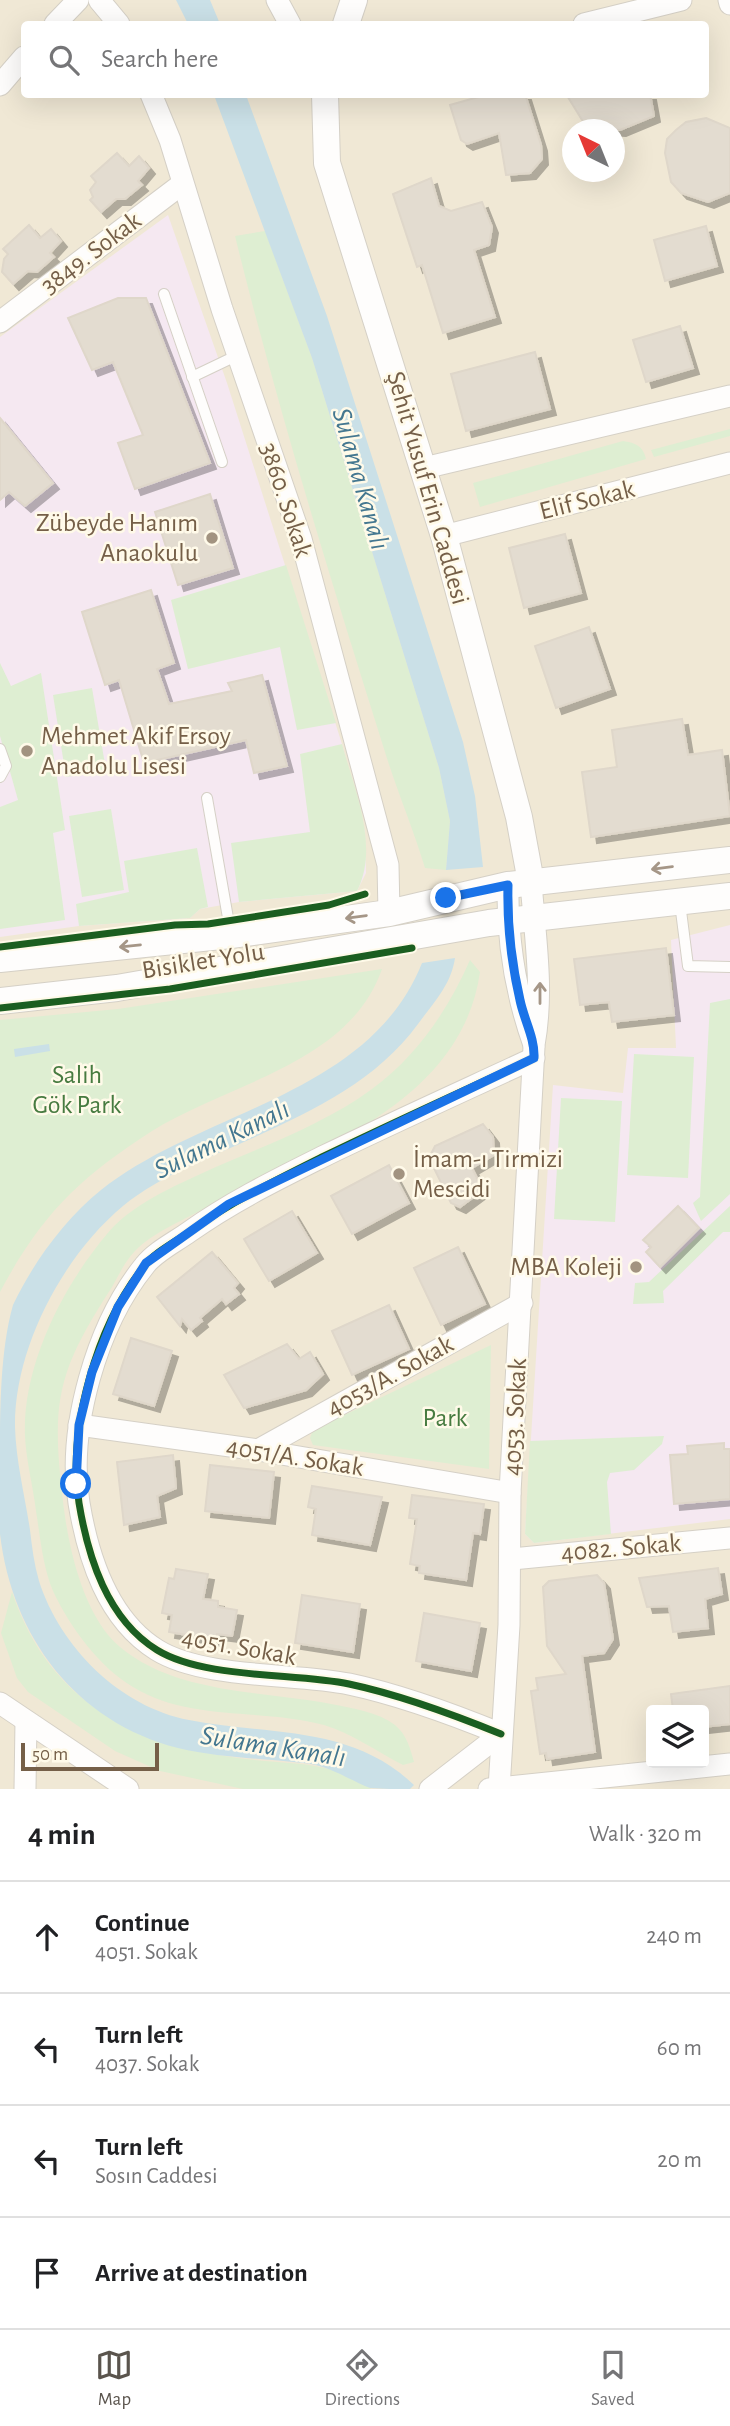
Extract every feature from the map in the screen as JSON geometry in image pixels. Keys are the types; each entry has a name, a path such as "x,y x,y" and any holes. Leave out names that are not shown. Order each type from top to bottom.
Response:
{"street":[{"path":"58,21 78,0"},
{"path":"99,0 116,21"},
{"path":"277,0 288,21"},
{"path":"347,21 354,0"},
{"path":"596,21 681,0"},
{"path":"0,85 21,60"},
{"name":"3860. Sokak","path":"153,98 170,139 238,355 301,539 388,865 389,913"},
{"name":"Şehit Yusuf Erin Caddesi","path":"325,98 327,163 444,536 519,817 520,884"},
{"name":"3849. Sokak","path":"0,322 182,184"},
{"path":"424,468 730,396"},
{"name":"Elif Sokak","path":"444,536 730,463"},
{"path":"0,959 231,934 389,913 446,898 479,894 520,884 730,860"},
{"path":"520,884 507,921 509,954 534,1052"},
{"name":"4053. Sokak","path":"495,1788 512,1559 510,1493 534,1052 540,999 540,959 534,919 520,884"},
{"path":"0,1001 117,988 507,921 730,897"},
{"name":"4051. Sokak","path":"501,1734 457,1716 348,1684 272,1677 174,1659 141,1639 114,1605 89,1552 76,1484 79,1425 92,1372 118,1307 146,1263 229,1204 534,1052"},
{"name":"4053/A. Sokak","path":"258,1451 522,1303"},
{"name":"4051/A. Sokak","path":"79,1425 258,1451 510,1493"},
{"name":"4082. Sokak","path":"512,1559 730,1538"},
{"path":"0,1703 128,1789"},
{"path":"25,1789 26,1721"},
{"path":"432,1787 501,1734"},
{"path":"495,1788 730,1764"}],"lane":[{"path":"164,294 222,462"},
{"path":"192,377 238,355"},
{"path":"0,749 6,766 0,777"},
{"path":"207,799 231,934"},
{"path":"680,903 688,966 730,967"}],"shaded area":[{"path":"0,0 730,0 730,1789 0,1789"},
{"path":"168,215 227,383 342,744 365,832 366,873 357,891 239,902 200,909 190,918 79,926 0,937 0,337"},
{"name":"MBA Koleji","path":"730,925 730,1519 534,1543 525,1534 553,1085 623,1093 628,1048 676,1048 671,940"}],"green space":[{"path":"265,231 312,358 439,768 450,821 446,870 425,868 385,752 287,431 235,236"},
{"path":"730,429 730,436 654,457 651,450"},
{"path":"623,441 638,446 646,459 480,507 473,483"},
{"path":"286,565 336,723 297,730 280,647 188,669 171,600"},
{"name":"Mehmet Akif Ersoy Anadolu Lisesi","path":"0,663 11,686 41,673 65,830 53,833 65,920 0,929 0,807 18,800 0,736"},
{"path":"92,688 106,770 66,777 53,695"},
{"path":"342,744 366,837 363,874 357,891 239,902 231,843 310,832 300,754"},
{"path":"111,809 124,890 82,897 69,816"},
{"path":"197,848 208,907 200,909 190,918 79,926 76,904 129,892 124,861"},
{"path":"470,960 480,972 467,1019 443,1058 411,1092 373,1120 331,1145 168,1228 135,1251 79,1342 62,1388 59,1412 59,1467 73,1559 87,1599 107,1634 142,1662 193,1682 331,1704 381,1717 395,1725 408,1742 414,1762 403,1765 334,1728 300,1720 178,1705 133,1687 109,1669 77,1632 60,1605 50,1582 42,1552 27,1454 26,1409 30,1382 48,1328 75,1278 114,1226 140,1205 160,1194 327,1117 372,1089 403,1062 430,1031 452,997"},
{"name":"Salih Gök Park","path":"382,969 366,1001 343,1028 315,1049 283,1068 183,1114 152,1131 103,1165 64,1200 47,1220 15,1265 0,1292 0,1020 118,1009"},
{"path":"730,999 730,1194 701,1221 693,1203 700,1197 710,1003"},
{"path":"634,1054 694,1057 688,1178 627,1175"},
{"path":"561,1098 622,1101 615,1222 554,1219"},
{"path":"730,1206 730,1232 723,1232 663,1291 664,1303 633,1304 635,1283 649,1282"},
{"name":"Park","path":"491,1345 489,1469 313,1445 310,1438 313,1430"},
{"path":"664,1436 662,1444 634,1470 610,1473 607,1482 611,1534 534,1543 525,1534 530,1441"},
{"path":"12,1592 30,1633 52,1667 79,1695 110,1717 144,1734 182,1747 222,1756 321,1767 347,1775 371,1789 243,1789 160,1771 115,1751 28,1692 17,1678 1,1633"}],"water":[{"path":"176,0 210,0 219,21 186,21"},
{"name":"Sulama Kanalı","path":"215,98 247,98 327,316 463,742 475,796 483,867 446,870 450,821 439,768 312,358"},
{"name":"Sulama Kanalı","path":"455,958 446,985 436,1001 402,1044 364,1077 323,1104 153,1185 123,1206 101,1227 62,1277 33,1336 23,1366 15,1427 39,1581 62,1629 77,1651 96,1670 139,1702 164,1713 189,1720 336,1742 363,1751 389,1765 414,1785 410,1789 370,1788 330,1769 312,1764 194,1751 142,1736 109,1718 80,1696 55,1670 35,1640 19,1607 7,1572 0,1534 0,1422 3,1361 13,1305 51,1243 74,1215 101,1190 186,1139 324,1072 364,1043 397,1008 422,963"},
{"path":"49,1044 50,1051 15,1057 14,1049"}],"building":[{"path":"475,98 526,98 541,145 542,159 530,173 506,175 499,133 467,144 461,140 450,105"},
{"path":"568,98 651,98 654,116 625,128 625,119 581,119"},
{"path":"706,118 730,128 730,193 708,202 681,193 671,182 665,153 667,139 676,130 686,122"},
{"path":"117,153 129,166 139,156 149,168 138,181 142,185 125,199 116,199 101,212 90,200 93,197 90,190 96,182 91,176"},
{"path":"431,178 439,206 451,211 482,202 492,227 489,245 474,250 495,317 443,333 422,265 417,267 393,194"},
{"path":"29,225 40,238 51,229 61,241 50,253 54,257 37,272 28,271 13,284 2,272 4,259 8,254 3,249"},
{"path":"706,226 717,266 665,281 654,240"},
{"path":"118,298 146,298 210,463 135,489 118,443 143,435 113,362 92,370 68,318"},
{"path":"680,326 693,368 646,382 633,340"},
{"path":"535,352 550,409 466,431 451,374"},
{"path":"0,418 53,483 25,506 9,492 0,500"},
{"path":"210,494 233,568 178,585 155,512"},
{"path":"565,534 581,593 524,608 509,548"},
{"path":"151,590 174,663 157,669 169,704 232,691 228,683 262,675 287,766 254,773 246,740 144,763 119,680 105,685 82,612"},
{"path":"589,627 610,689 556,708 535,646"},
{"path":"682,719 688,755 722,750 730,816 591,837 582,772 617,767 612,730"},
{"path":"666,948 674,1015 612,1022 609,1002 580,1005 574,959"},
{"path":"483,1124 493,1137 494,1155 472,1168 483,1190 460,1207 451,1203 429,1158 435,1146"},
{"path":"389,1165 409,1203 352,1234 331,1196"},
{"path":"678,1206 699,1228 660,1267 646,1252 651,1247 643,1240"},
{"path":"292,1211 317,1253 269,1281 244,1239"},
{"path":"458,1247 485,1304 441,1325 414,1268"},
{"path":"212,1252 238,1283 234,1288 239,1294 226,1304 222,1299 200,1318 202,1321 191,1330 182,1319 180,1326 157,1297"},
{"path":"389,1305 409,1349 352,1375 332,1331"},
{"path":"131,1338 172,1351 154,1406 113,1394"},
{"path":"287,1344 299,1359 310,1352 323,1374 306,1390 244,1408 224,1375"},
{"path":"724,1443 724,1449 730,1449 730,1499 674,1504 670,1455 688,1454 687,1446"},
{"path":"173,1455 176,1488 157,1496 160,1517 124,1525 117,1462"},
{"path":"210,1465 274,1472 269,1518 205,1511"},
{"path":"312,1486 382,1497 370,1545 312,1535 316,1509 308,1507"},
{"path":"412,1495 484,1504 480,1534 473,1533 466,1580 419,1573 420,1566 410,1564 417,1519 409,1518"},
{"path":"718,1568 722,1594 705,1599 708,1628 673,1632 669,1606 647,1607 639,1578"},
{"path":"176,1569 208,1574 203,1599 218,1601 218,1607 237,1610 232,1636 217,1634 216,1640 169,1632 172,1615 162,1613 169,1578 174,1579"},
{"path":"597,1575 604,1583 613,1639 604,1653 582,1656 595,1752 547,1759 546,1753 540,1754 531,1691 538,1690 536,1678 566,1674 547,1646 543,1587 549,1581"},
{"path":"302,1595 360,1604 353,1652 295,1643"},
{"path":"424,1613 480,1623 471,1671 416,1661"},
{"path":"730,1686 730,1724 709,1726 709,1705 672,1705 671,1694"}],"cycle path":[{"path":"0,947 175,925 208,924 329,905 365,894"},
{"name":"Bisiklet Yolu","path":"0,1008 170,989 412,948"},
{"path":"501,1734 368,1688 327,1681 224,1671 199,1666 157,1650 125,1622 103,1585 94,1565 83,1524 76,1474 82,1410 100,1346 128,1289 154,1256 221,1211 271,1183 348,1144 534,1058"}],"place":[{"name":"Zübeyde Hanım Anaokulu","path":"212,538"},
{"name":"Mehmet Akif Ersoy Anadolu Lisesi","path":"27,751"},
{"name":"İmam-ı Tirmizi Mescidi","path":"399,1174"},
{"name":"MBA Koleji","path":"636,1267"}],"route":[{"path":"76,1484 79,1425 92,1372 118,1307 146,1263 229,1204 366,1136 534,1058 534,1045 522,1011 509,954 508,885 479,894 446,898"}]}
